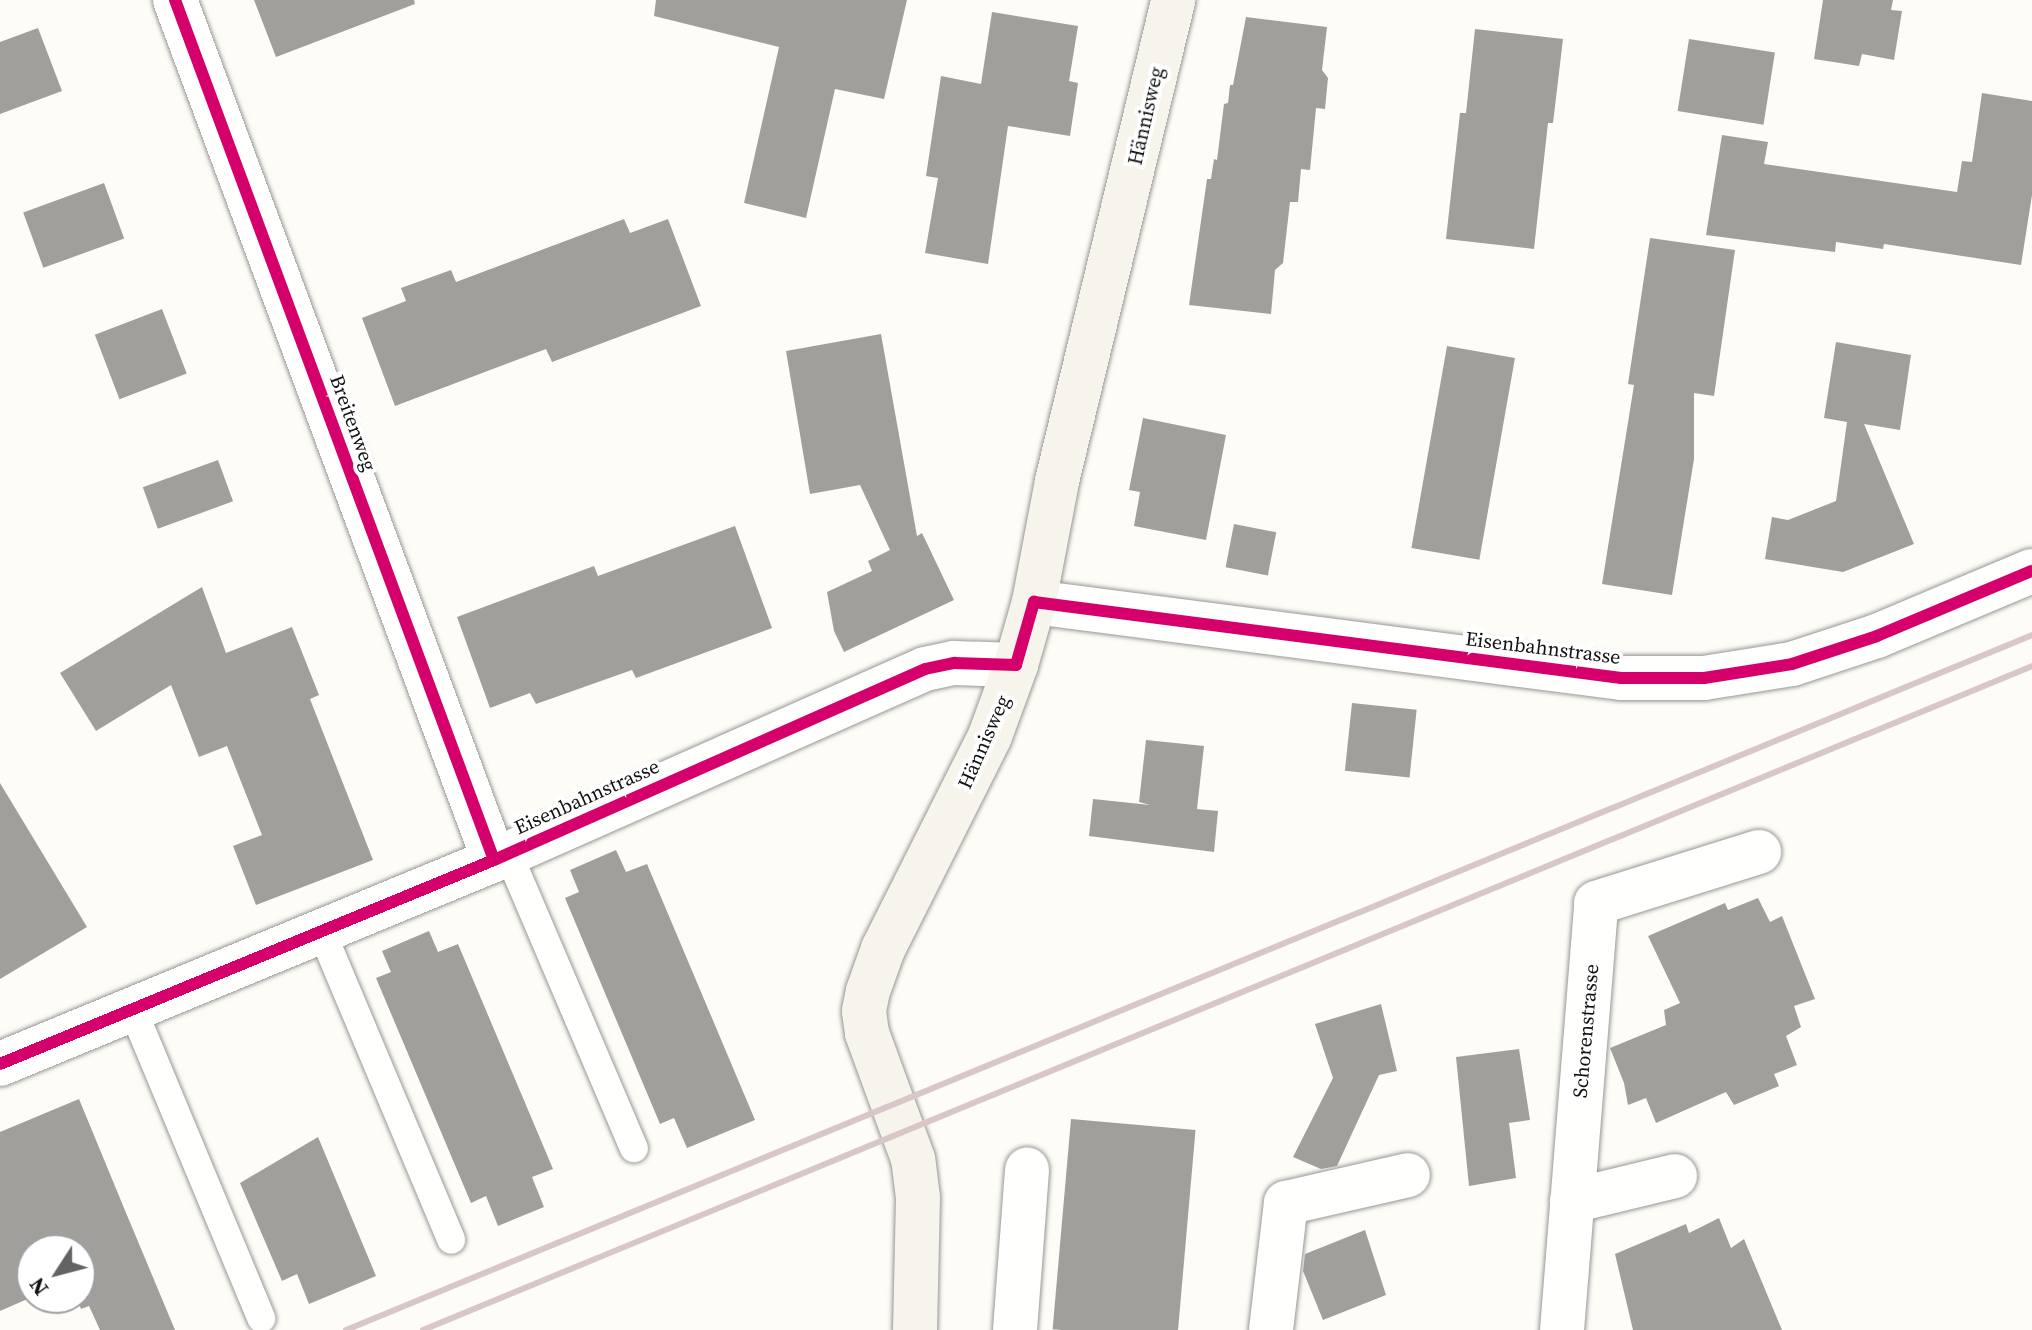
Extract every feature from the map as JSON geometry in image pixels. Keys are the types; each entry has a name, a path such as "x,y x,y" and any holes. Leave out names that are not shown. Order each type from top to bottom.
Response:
{"street":[{"name":"Breitenweg","path":"175,0 501,856"},
{"name":"Hännisweg","path":"915,1330 918,1198 913,1159 872,1051 864,1011 883,949 990,736 1016,665 1034,602 1057,481 1173,0"},
{"name":"Eisenbahnstrasse","path":"1034,602 1621,678 1704,678 1806,659 1877,636 2032,571"},
{"name":"Eisenbahnstrasse","path":"0,1064 501,856 925,669 954,663 1016,665"},
{"name":"Schorenstrasse","path":"1562,1330 1596,903 1759,852"},
{"path":"1015,1330 1027,1169"},
{"path":"1271,1330 1286,1203 1408,1175"},
{"path":"1572,1201 1675,1176"}],"lane":[{"path":"501,856 634,1148"},
{"path":"321,930 451,1240"},
{"path":"133,1010 261,1318"}],"building":[{"path":"254,0 414,0 415,4 276,57"},
{"path":"656,0 907,0 884,99 835,89 806,218 744,203 779,47 654,16"},
{"path":"1823,0 1893,0 1891,10 1902,11 1894,60 1862,54 1859,66 1814,59"},
{"path":"992,12 1078,26 1069,81 1078,83 1070,136 1008,126 988,264 925,253 938,178 926,176 941,76 981,84"},
{"path":"1246,17 1327,27 1322,70 1328,78 1325,109 1316,108 1310,170 1301,169 1298,202 1290,202 1283,263 1275,270 1271,314 1189,305 1207,179 1211,179 1214,159 1217,160 1224,104 1228,103 1230,85 1233,85"},
{"path":"38,28 62,91 0,114 0,42"},
{"path":"1475,29 1563,39 1553,123 1548,123 1534,249 1446,239 1460,113 1466,113"},
{"path":"1689,39 1775,53 1764,125 1678,111"},
{"path":"1982,93 2032,101 2032,195 2021,265 1884,244 1883,249 1836,242 1835,252 1706,235 1722,135 1768,142 1764,164 1957,192 1962,161 1972,162"},
{"path":"104,183 124,238 43,268 23,212"},
{"path":"624,219 630,233 668,219 701,306 552,362 546,349 395,406 362,318 406,301 401,288 451,270 456,282"},
{"path":"1650,238 1735,250 1714,396 1694,393 1694,459 1672,595 1602,584 1634,385 1628,384"},
{"path":"162,309 187,373 120,399 95,335"},
{"path":"881,334 917,536 922,533 954,600 844,652 834,631 827,592 872,571 868,561 890,550 860,485 810,494 786,351"},
{"path":"1836,342 1911,355 1900,430 1864,424 1914,544 1843,572 1765,559 1772,517 1788,520 1836,501 1847,422 1824,418"},
{"path":"1447,346 1515,358 1479,560 1411,548"},
{"path":"1143,418 1226,435 1206,540 1134,526 1140,492 1129,490"},
{"path":"218,460 233,501 158,529 143,487"},
{"path":"1234,524 1276,532 1268,575 1226,567"},
{"path":"735,526 772,628 636,678 632,670 536,704 530,693 490,708 457,617 594,566 598,576"},
{"path":"202,587 226,653 292,627 319,695 310,699 373,860 256,905 233,846 262,835 227,746 199,757 171,685 96,731 60,673"},
{"path":"1352,703 1417,710 1410,777 1345,771"},
{"path":"1146,740 1204,746 1197,809 1218,811 1214,852 1089,836 1093,799 1150,805 1139,802"},
{"path":"0,783 87,927 0,979"},
{"path":"616,850 626,872 647,864 755,1120 687,1148 674,1118 660,1124 565,898 579,892 570,870"},
{"path":"1758,898 1770,922 1782,916 1815,999 1794,1006 1801,1027 1786,1036 1797,1065 1774,1074 1779,1086 1734,1105 1726,1092 1656,1123 1646,1098 1628,1105 1624,1083 1610,1048 1666,1025 1664,1010 1680,1003 1648,936 1725,903 1728,910"},
{"path":"429,931 438,952 458,944 553,1169 532,1177 544,1207 498,1226 486,1196 471,1203 376,978 391,972 382,951"},
{"path":"1381,1004 1397,1071 1379,1075 1337,1166 1321,1169 1293,1157 1333,1078 1315,1024"},
{"path":"1519,1049 1530,1120 1509,1123 1516,1178 1469,1186 1456,1057"},
{"path":"79,1099 175,1330 100,1330 93,1314 96,1314 96,1234 16,1234 16,1304 0,1311 0,1132"},
{"path":"1071,1119 1196,1130 1178,1330 1053,1329"},
{"path":"318,1137 376,1276 309,1304 297,1274 282,1281 240,1183"},
{"path":"1719,1218 1731,1248 1744,1239 1782,1330 1633,1330 1615,1254 1686,1224 1689,1233"},
{"path":"1365,1230 1386,1295 1323,1320 1303,1271 1305,1254"}],"railway":[{"path":"346,1330 2032,635"},
{"path":"423,1330 2032,666"}],"cycle path":[{"path":"175,0 494,860"},
{"path":"0,1064 494,860 925,669 954,663 1016,665 1034,602 1621,678 1704,678 1792,664 1877,636 2032,571"}]}
